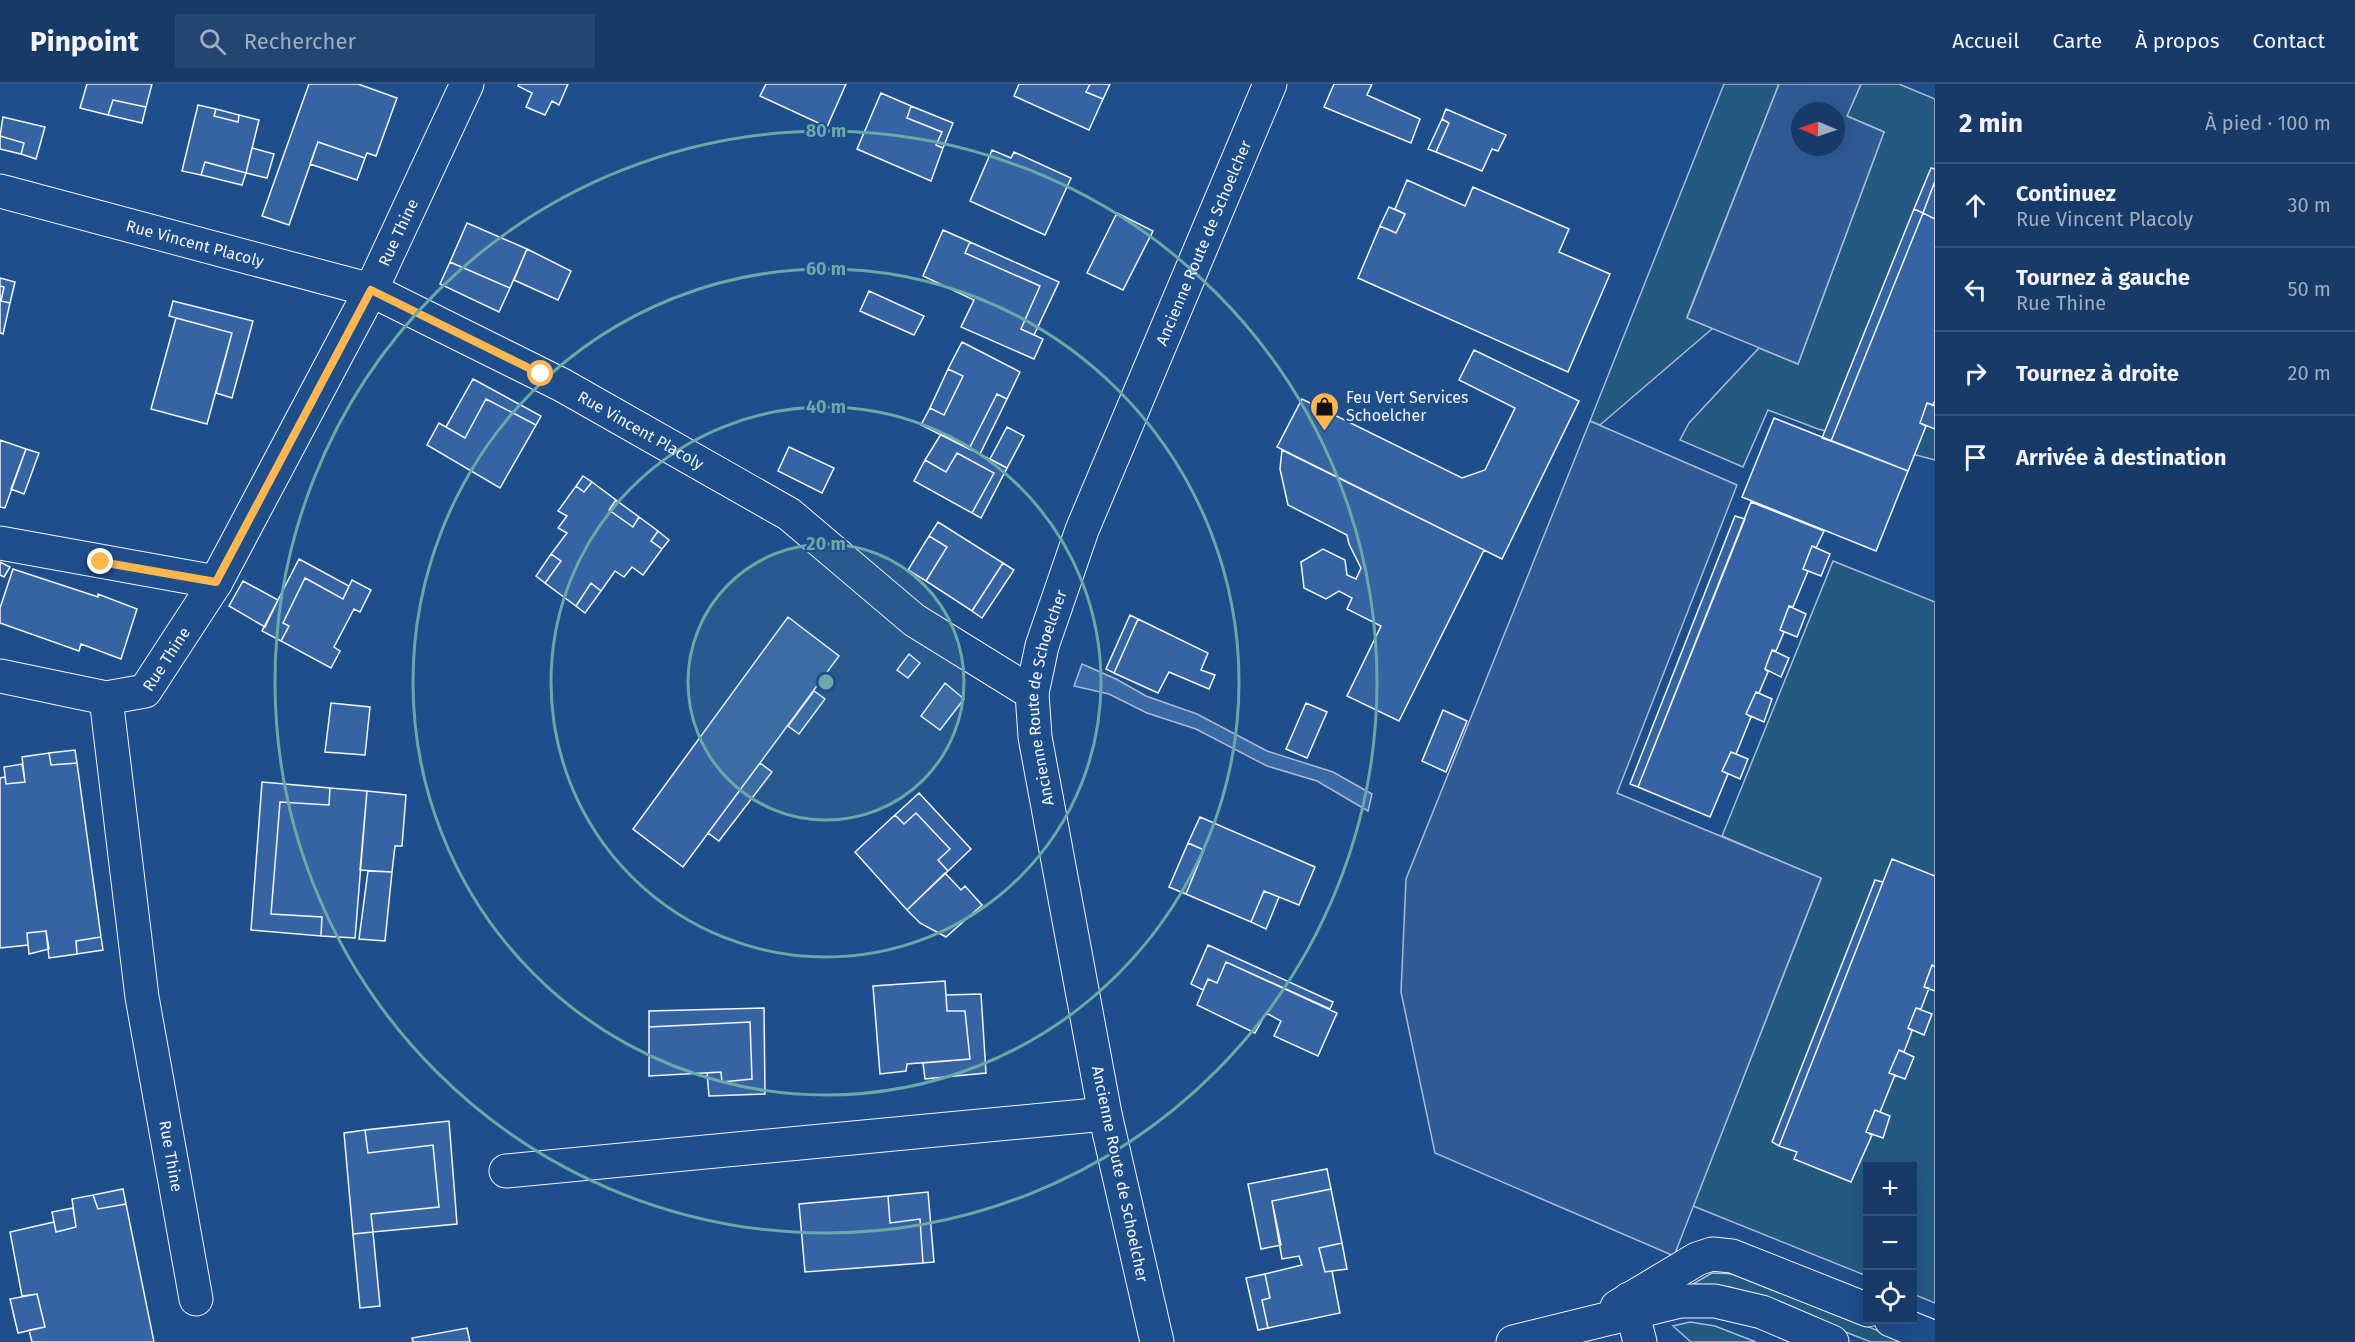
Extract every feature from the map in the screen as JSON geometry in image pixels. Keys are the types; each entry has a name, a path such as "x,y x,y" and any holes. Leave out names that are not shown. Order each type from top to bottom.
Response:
{"street":[{"name":"Rue Thine","path":"196,1299 142,997 106,698 145,691 216,582 371,290 467,84"},
{"name":"Ancienne Route de Schoelcher","path":"1156,1342 1105,1114 1035,737 1032,693 1042,646 1082,531 1270,84"},
{"name":"Rue Vincent Placoly","path":"0,191 371,290 562,385 789,514 914,620 1032,693"},
{"path":"0,543 216,582"},
{"path":"0,676 106,698"},
{"path":"506,1171 1105,1114"},
{"path":"1634,1318 1675,1270 1712,1254 1732,1256 1863,1308"},
{"path":"1513,1342 1593,1322 1634,1318 1680,1301 1714,1301 1762,1312 1832,1342"},
{"path":"1901,1324 1935,1338"}],"shaded area":[{"path":"1724,84 1779,84 1687,317 1713,328 1600,425 1590,421"},
{"path":"1779,84 1861,84 1847,116 1884,132 1798,364 1687,318"},
{"path":"1861,84 1899,84 1935,99 1935,460 1818,429 1768,410 1743,467 1680,440 1689,423 1759,348 1798,364 1884,132 1847,116"},
{"path":"1590,421 1737,485 1617,793 1821,878 1674,1256 1435,1153 1401,992 1406,879"},
{"path":"1833,561 1935,602 1935,1303 1917,1296 1917,1162 1863,1162 1863,1274 1693,1206 1821,879 1722,836"},
{"path":"1082,664 1146,696 1197,714 1267,751 1333,772 1372,794 1368,811 1317,781 1267,766 1196,729 1147,713 1109,694 1074,686"},
{"path":"1712,1273 1736,1274 1906,1342 1871,1342 1730,1287 1693,1284"},
{"path":"1690,1322 1715,1326 1756,1342 1691,1342 1673,1326"}],"building":[{"path":"87,84 152,84 146,107 113,100 108,115 80,108"},
{"path":"309,84 358,84 397,98 376,156 367,153 365,158 318,142 289,225 262,216"},
{"path":"519,84 568,84 559,105 552,101 545,115 526,107 532,93 518,86"},
{"path":"766,84 846,84 827,127 760,96"},
{"path":"1019,84 1090,84 1086,92 1103,99 1089,130 1014,96"},
{"path":"1090,84 1110,84 1103,99 1086,92"},
{"path":"1334,84 1372,84 1367,95 1420,119 1411,143 1324,107"},
{"path":"881,93 911,106 907,118 942,132 936,145 943,148 931,181 857,149"},
{"path":"113,100 146,107 142,123 108,115"},
{"path":"198,105 216,109 214,116 238,122 239,115 259,120 246,173 205,162 201,175 182,171"},
{"path":"911,106 953,123 943,148 936,145 942,132 907,118"},
{"path":"216,109 239,115 238,122 214,116"},
{"path":"1446,109 1506,135 1498,151 1492,149 1482,171 1436,152 1449,123 1442,119"},
{"path":"3,117 45,127 36,159 21,154 24,143 0,136"},
{"path":"1442,119 1449,123 1436,152 1428,149"},
{"path":"0,136 24,143 21,154 0,149"},
{"path":"318,142 365,158 357,180 310,164"},
{"path":"252,148 274,154 267,178 246,173"},
{"path":"992,150 1011,158 1014,152 1071,178 1045,235 970,201"},
{"path":"205,162 246,173 242,185 201,175"},
{"path":"1931,168 1935,169 1935,181 1923,213 1914,209"},
{"path":"1407,180 1465,206 1473,187 1569,229 1559,252 1610,274 1568,372 1358,278 1380,226 1396,233 1405,214 1395,209"},
{"path":"1935,181 1935,219 1923,213"},
{"path":"1389,207 1405,214 1396,233 1380,226"},
{"path":"1914,209 1923,213 1831,441 1822,438"},
{"path":"1117,213 1153,231 1123,290 1087,273"},
{"path":"1923,213 1935,219 1935,401 1933,405 1927,403 1920,423 1926,426 1908,471 1831,441"},
{"path":"467,223 527,249 510,288 450,262"},
{"path":"943,230 970,242 965,253 1040,286 1021,329 1043,339 1034,359 961,327 974,300 923,276"},
{"path":"970,242 1059,282 1034,335 1021,329 1040,286 965,253"},
{"path":"527,249 571,271 558,300 514,280"},
{"path":"450,262 510,288 499,312 440,284"},
{"path":"0,278 15,282 10,303 1,301 4,287 0,286"},
{"path":"0,286 4,287 1,301 10,303 3,334 0,333"},
{"path":"869,291 924,316 914,335 860,311"},
{"path":"173,301 253,321 232,398 216,393 232,333 169,316"},
{"path":"176,318 232,333 207,424 151,409"},
{"path":"962,342 1020,372 1007,399 997,394 969,449 921,425 930,408 944,415 963,376 948,369"},
{"path":"1474,350 1579,401 1502,559 1277,447 1302,399 1462,478 1485,470 1515,408 1459,380"},
{"path":"948,369 963,376 944,415 930,408"},
{"path":"473,379 541,416 536,425 486,399 465,438 446,427"},
{"path":"997,394 1007,399 980,454 969,449"},
{"path":"486,399 536,425 500,488 427,445 439,423 465,438"},
{"path":"1927,403 1935,406 1935,429 1920,423"},
{"path":"1774,418 1908,471 1876,551 1742,497"},
{"path":"1007,427 1024,436 1007,468 990,459"},
{"path":"941,434 1007,468 981,518 972,513 994,473 957,453 946,472 925,460"},
{"path":"0,440 26,449 5,508 0,507"},
{"path":"789,447 834,468 822,493 778,471"},
{"path":"26,449 39,453 24,494 11,489"},
{"path":"1282,450 1484,550 1399,721 1347,696 1381,626 1347,609 1352,598 1339,591 1326,599 1304,588 1301,562 1323,549 1345,560 1347,575 1356,579 1361,568 1347,535 1288,505 1280,469"},
{"path":"957,453 994,473 972,513 914,481 925,460 946,472"},
{"path":"583,476 592,482 584,492 576,486"},
{"path":"592,482 616,500 609,510 633,527 639,517 658,531 651,541 662,549 643,575 632,567 624,577 615,571 601,591 591,583 576,606 545,583 561,561 551,554 567,533 558,528 567,516 558,511 576,486 584,492"},
{"path":"616,500 639,517 633,527 609,510"},
{"path":"1751,502 1824,531 1816,548 1812,546 1803,569 1808,571 1793,607 1789,606 1780,630 1784,632 1776,651 1772,650 1765,669 1768,672 1759,693 1756,692 1746,714 1751,717 1736,754 1731,752 1722,771 1728,774 1710,817 1638,787"},
{"path":"1735,516 1745,519 1638,787 1630,784"},
{"path":"938,522 1003,563 972,611 926,581 947,547 929,536"},
{"path":"658,531 669,540 662,549 651,541"},
{"path":"929,536 947,547 926,581 908,570"},
{"path":"1812,546 1830,554 1821,576 1803,569"},
{"path":"551,554 561,561 545,583 536,576"},
{"path":"299,559 349,586 343,599 305,578 283,623 289,626 281,641 262,631"},
{"path":"0,562 10,567 4,577 0,575"},
{"path":"1003,563 1014,570 982,618 972,611"},
{"path":"13,569 98,597 98,594 137,609 121,659 81,644 79,651 0,623 0,608"},
{"path":"305,578 343,599 352,580 371,590 360,612 354,609 334,647 340,651 331,668 281,641 289,626 283,623"},
{"path":"243,581 278,600 265,627 229,606"},
{"path":"591,583 601,591 585,613 576,606"},
{"path":"1789,606 1806,614 1797,637 1780,630"},
{"path":"1130,615 1138,619 1114,673 1106,669"},
{"path":"788,617 839,656 683,867 633,829"},
{"path":"1138,619 1208,653 1201,670 1215,675 1209,689 1169,672 1158,693 1114,673"},
{"path":"1772,650 1789,658 1781,677 1765,669"},
{"path":"909,654 920,663 908,678 897,670"},
{"path":"945,683 964,699 940,730 921,716"},
{"path":"814,691 825,699 799,734 788,726"},
{"path":"1756,692 1772,699 1764,722 1746,714"},
{"path":"331,703 370,707 365,755 325,752"},
{"path":"1306,703 1327,712 1307,758 1286,749"},
{"path":"1443,710 1467,721 1446,772 1422,761"},
{"path":"75,750 77,763 51,765 49,753"},
{"path":"1731,752 1748,759 1740,779 1722,771"},
{"path":"49,753 51,765 77,763 101,937 76,941 77,954 49,958 46,931 27,933 28,945 0,948 0,778 5,777 6,784 25,782 22,757"},
{"path":"760,763 772,772 719,841 708,833"},
{"path":"22,764 25,782 6,784 4,767"},
{"path":"262,782 330,788 329,805 280,802 271,914 322,917 321,936 251,930"},
{"path":"330,788 367,791 355,938 321,936 322,917 271,914 280,802 329,805"},
{"path":"367,791 406,795 402,846 395,846 392,872 360,870"},
{"path":"919,793 971,849 948,871 938,860 950,849 916,813 904,824 895,815"},
{"path":"916,813 950,849 938,860 948,871 907,910 855,852 895,815 904,824"},
{"path":"1200,817 1315,867 1299,905 1264,891 1251,922 1186,894 1204,850 1188,843"},
{"path":"1188,843 1204,850 1186,894 1169,887"},
{"path":"1892,859 1935,876 1935,967 1932,965 1924,987 1929,988 1921,1009 1916,1008 1908,1028 1912,1031 1904,1052 1899,1050 1889,1073 1895,1075 1880,1112 1875,1110 1866,1132 1872,1135 1851,1182 1794,1159 1797,1152 1779,1146"},
{"path":"368,871 392,872 385,941 359,939"},
{"path":"945,873 961,890 965,886 982,905 946,937 920,923 907,910"},
{"path":"1875,880 1883,882 1779,1146 1772,1142"},
{"path":"1264,891 1279,897 1266,929 1251,922"},
{"path":"46,931 49,949 29,954 27,933"},
{"path":"101,937 103,950 77,954 76,941"},
{"path":"1208,945 1333,1002 1330,1009 1226,962 1217,983 1208,979 1203,990 1191,984"},
{"path":"1226,962 1337,1013 1318,1056 1274,1036 1281,1021 1266,1013 1255,1033 1197,1005 1208,979 1217,983"},
{"path":"1932,965 1935,967 1935,991 1924,987"},
{"path":"945,981 947,1011 965,1011 970,1059 907,1064 906,1071 880,1074 873,986"},
{"path":"981,994 986,1073 925,1079 923,1063 970,1059 965,1011 947,1011 946,995"},
{"path":"764,1008 765,1094 709,1096 707,1073 721,1072 722,1082 752,1079 750,1022 649,1027 649,1011"},
{"path":"1916,1008 1932,1014 1924,1035 1908,1028"},
{"path":"750,1022 752,1079 722,1082 721,1072 649,1076 649,1027"},
{"path":"1899,1050 1914,1057 1905,1079 1889,1073"},
{"path":"1875,1110 1890,1116 1883,1138 1866,1132"},
{"path":"449,1121 457,1224 373,1232 371,1214 439,1207 433,1145 368,1153 365,1130"},
{"path":"365,1130 368,1153 433,1145 439,1207 371,1214 373,1232 353,1234 344,1133"},
{"path":"1327,1169 1331,1189 1272,1201 1281,1245 1261,1249 1248,1184"},
{"path":"123,1189 126,1204 98,1209 93,1195"},
{"path":"1331,1189 1342,1243 1319,1248 1325,1272 1332,1271 1340,1313 1268,1328 1262,1300 1270,1298 1265,1274 1302,1265 1299,1256 1282,1259 1272,1201"},
{"path":"928,1192 934,1262 923,1263 920,1219 890,1223 888,1196"},
{"path":"93,1195 98,1209 126,1204 154,1342 32,1342 29,1330 45,1327 37,1294 22,1296 10,1232 54,1222 56,1232 76,1227 72,1199"},
{"path":"888,1196 890,1223 920,1219 923,1263 805,1272 799,1204"},
{"path":"73,1208 76,1227 56,1232 52,1212"},
{"path":"373,1232 380,1306 360,1308 353,1234"},
{"path":"1342,1243 1347,1269 1325,1272 1319,1248"},
{"path":"1265,1274 1270,1298 1262,1300 1268,1328 1258,1330 1246,1278"},
{"path":"37,1294 45,1327 18,1333 10,1299"},
{"path":"467,1328 470,1342 413,1342 412,1338"}],"place":[{"name":"Feu Vert Services Schoelcher","path":"1325,432"}],"route":[{"path":"101,562 216,582 371,290 541,374"}]}
